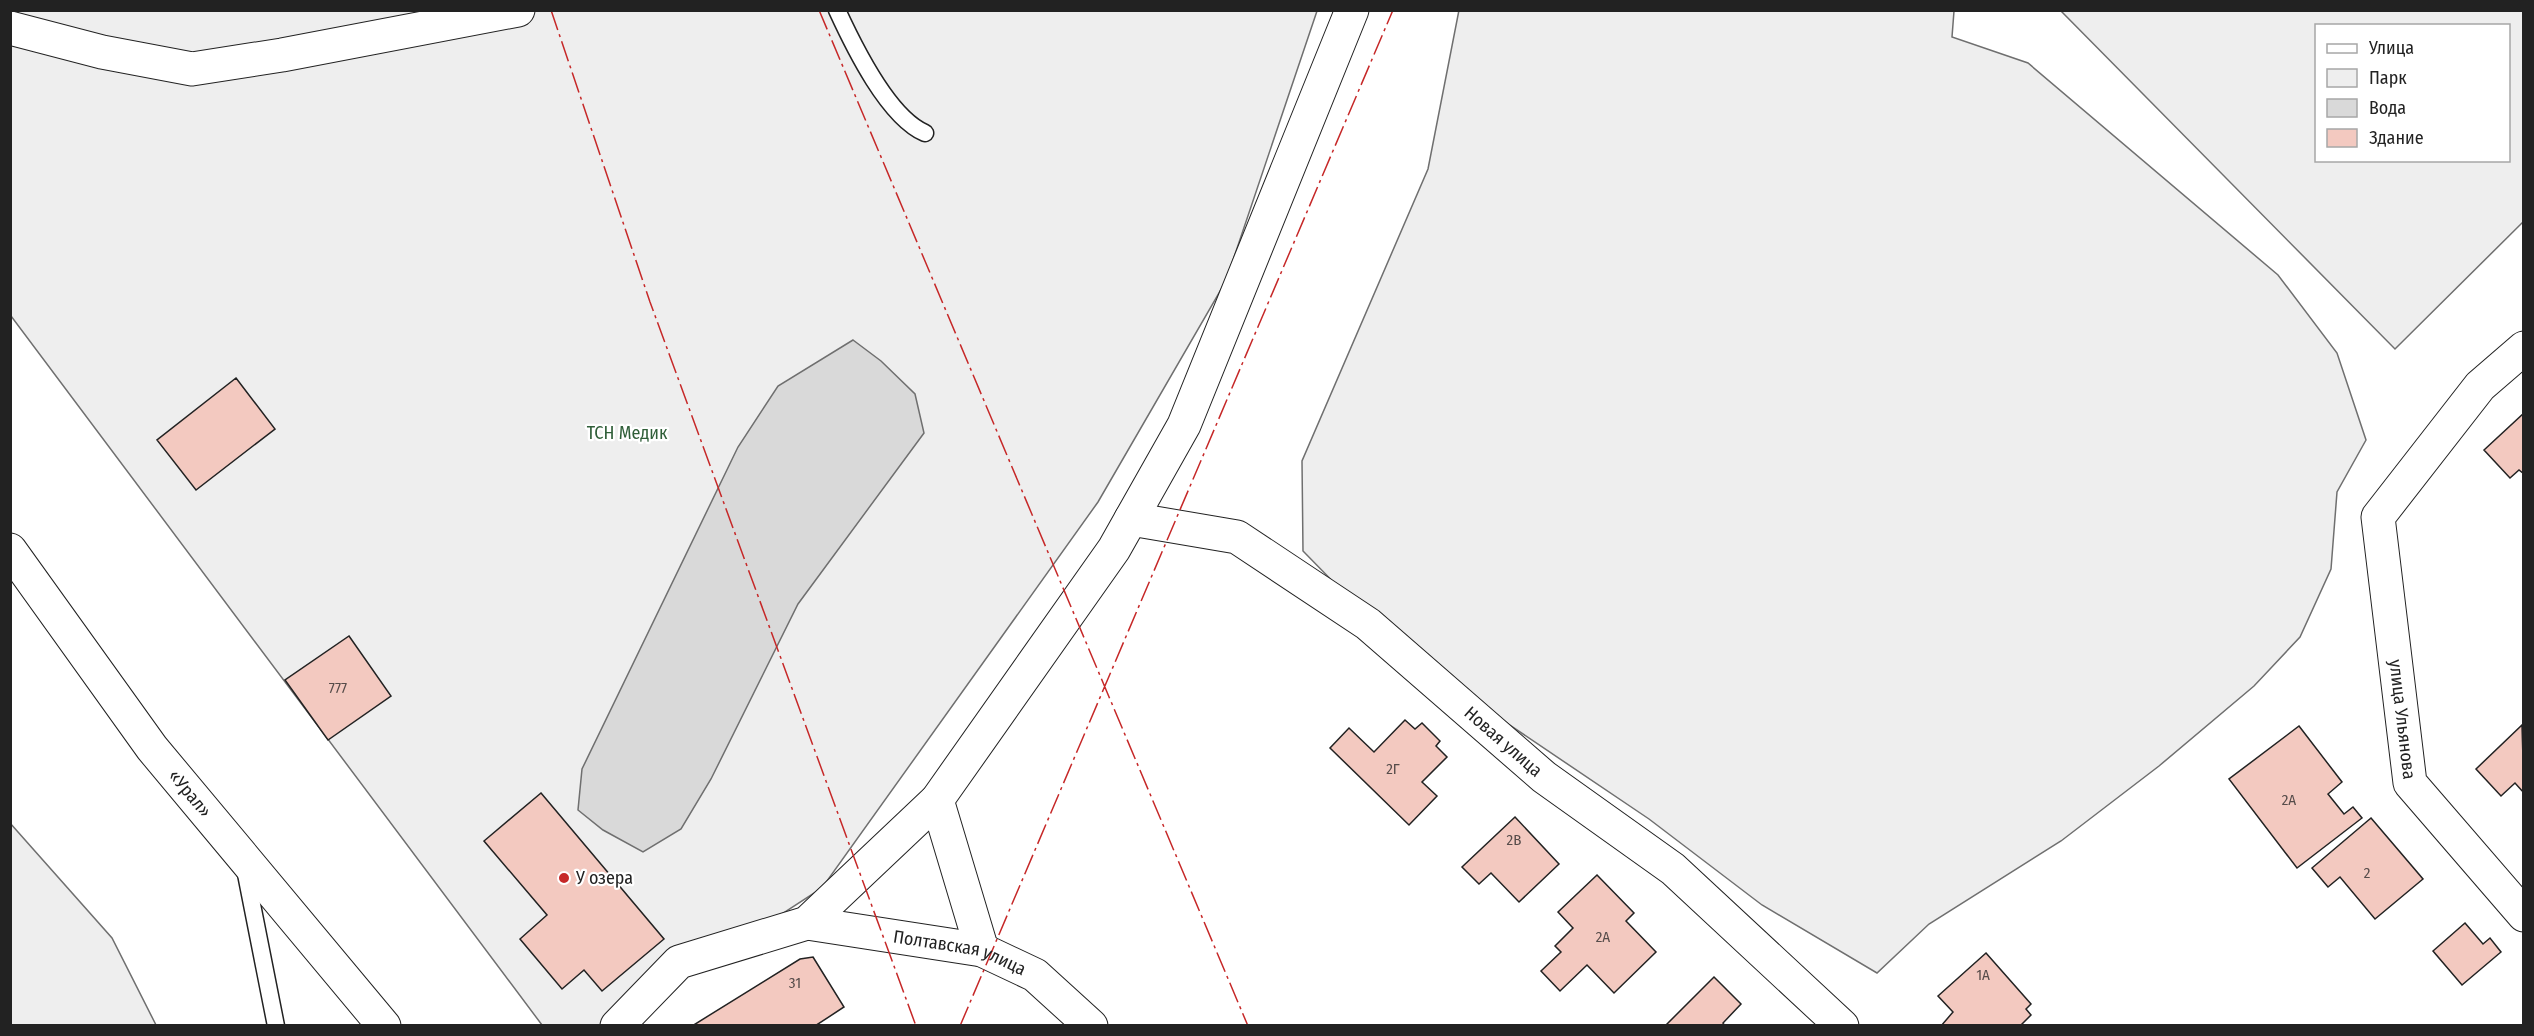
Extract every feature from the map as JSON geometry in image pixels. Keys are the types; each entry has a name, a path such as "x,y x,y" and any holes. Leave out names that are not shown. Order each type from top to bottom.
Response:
{"main road":[{"path":"617,1026 679,962 807,923 937,800 1114,549 1184,425 1352,10"},
{"path":"10,28 102,52 192,69 282,55 510,11"},
{"name":"улица Ульянова","path":"2523,348 2480,386 2378,516 2410,783 2523,915"},
{"name":"Новая улица","path":"1131,519 1237,537 1368,624 1544,777 1673,869 1842,1026"},
{"name":"«Урал»","path":"10,550 152,748 384,1026"},
{"path":"937,800 982,950"},
{"name":"Полтавская улица","path":"807,923 982,950 1035,975 1090,1026"}],"lane":[{"path":"837,10 887,100 910,127 925,133"},
{"path":"242,856 276,1026"}],"green space":[{"path":"1459,10 1954,11 1952,37 2028,63 2278,275 2337,353 2366,440 2337,492 2331,569 2300,637 2254,686 2159,766 2061,841 1929,924 1877,973 1762,905 1649,819 1480,705 1349,598 1303,551 1302,461 1428,169"},
{"name":"ТСН Медик","path":"11,11 1317,11 1226,281 1098,502 822,888 610,1025 542,1025 11,316"},
{"path":"2061,11 2523,11 2523,222 2395,349"},
{"path":"10,823 112,938 156,1025 11,1025"}],"water":[{"path":"853,340 881,361 915,394 924,433 798,604 711,779 681,829 643,852 603,830 578,810 582,769 738,447 778,386"}],"building":[{"path":"236,378 275,429 196,490 157,440"},
{"path":"2524,413 2524,474 2519,470 2510,478 2484,450"},
{"path":"349,636 391,696 328,740 285,680"},
{"path":"1405,720 1415,729 1422,723 1440,741 1436,746 1447,757 1422,782 1437,796 1409,825 1330,748 1349,728 1374,752"},
{"path":"2522,725 2524,793 2515,783 2501,796 2476,769"},
{"path":"2299,726 2342,782 2328,794 2344,814 2353,807 2362,818 2297,868 2229,779"},
{"name":"У озера","path":"541,793 664,939 602,991 584,970 562,989 520,939 547,915 484,841"},
{"path":"1515,817 1559,864 1519,902 1491,873 1479,884 1462,867"},
{"path":"2371,818 2423,879 2375,919 2340,877 2328,887 2312,868"},
{"path":"1597,875 1634,913 1626,921 1656,952 1614,993 1587,965 1560,991 1541,971 1561,952 1555,946 1573,928 1558,912"},
{"path":"2465,923 2483,944 2490,938 2501,952 2462,985 2433,951"},
{"path":"1986,953 2031,1004 2026,1009 2031,1015 2020,1026 1941,1026 1953,1012 1938,996"},
{"path":"813,957 844,1007 815,1026 692,1026 800,959"},
{"path":"1714,977 1741,1004 1723,1023 1725,1026 1665,1026"}],"power":[{"path":"551,10 650,302 916,1026"},
{"path":"819,10 1248,1026"},
{"path":"960,1026 1393,10"}],"place":[{"name":"У озера","path":"564,878"}]}
